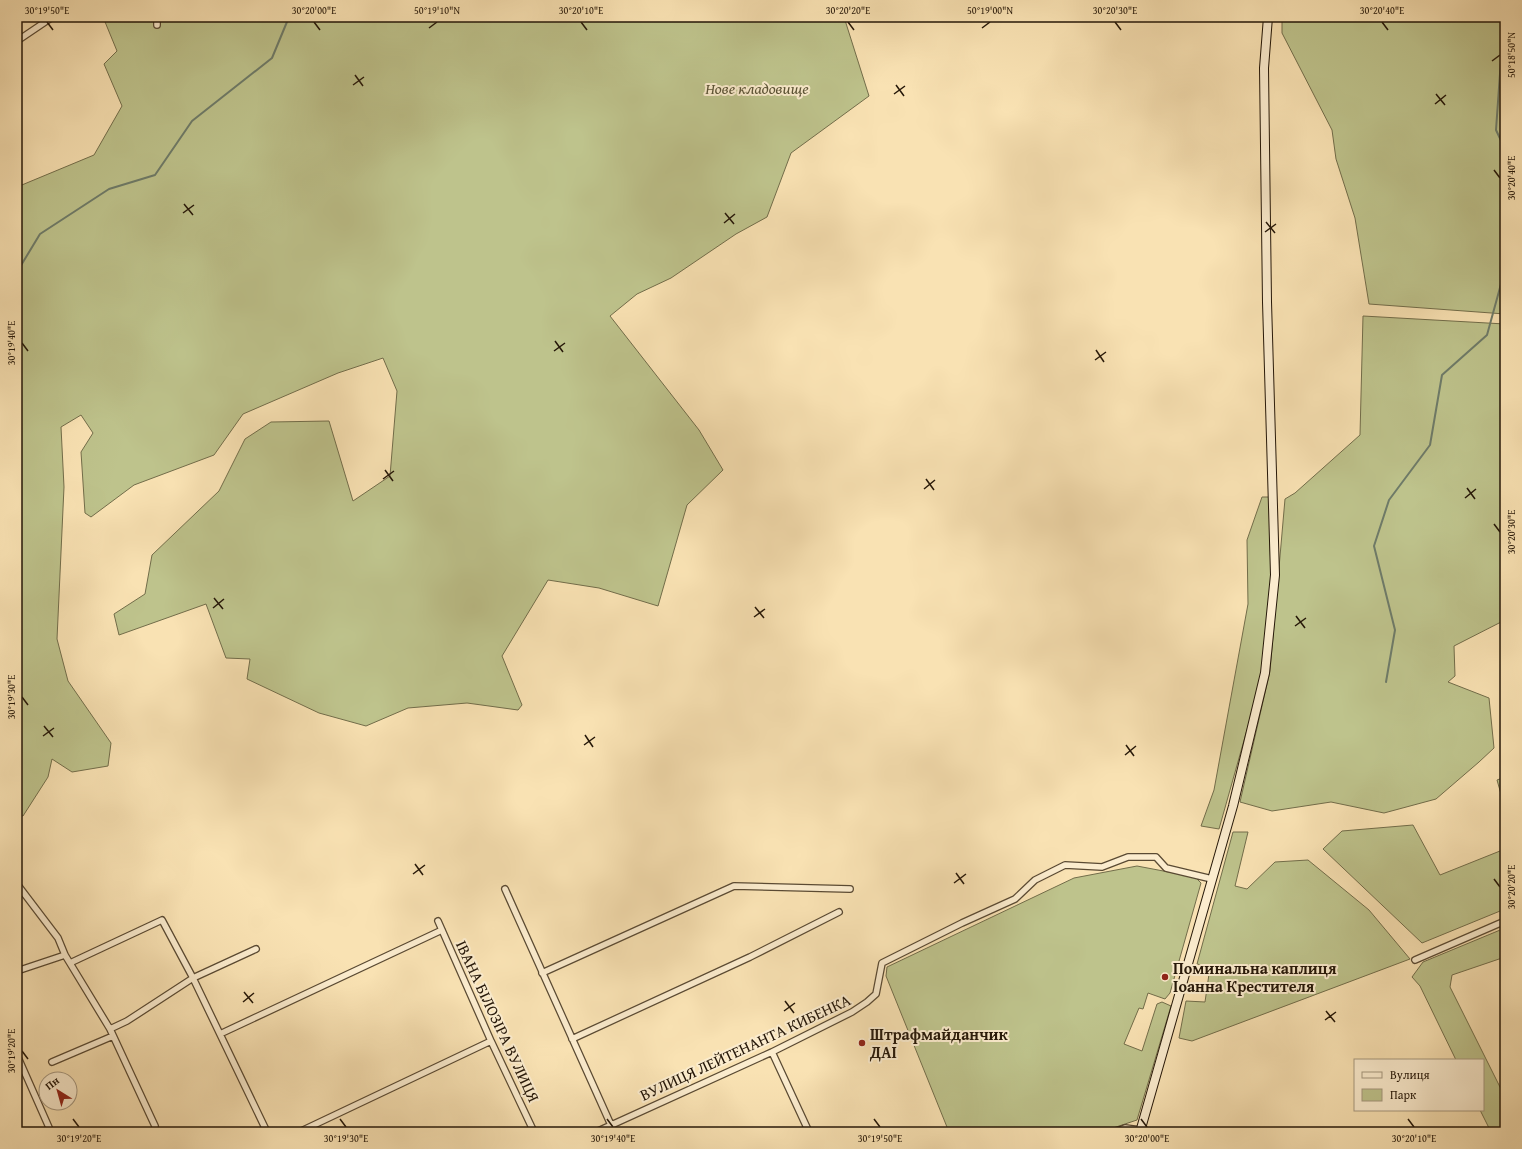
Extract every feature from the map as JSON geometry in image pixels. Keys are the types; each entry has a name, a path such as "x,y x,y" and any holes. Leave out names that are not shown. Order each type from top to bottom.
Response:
{"street":[{"path":"17,41 51,18 55,17"},
{"path":"157,17 157,25"},
{"path":"1114,1132 1125,1128 1141,1131 1233,806 1265,673 1275,575 1267,295 1264,68 1268,17"},
{"name":"ВУЛИЦЯ ЛЕЙТЕНАНТА КИБЕНКА","path":"596,1132 772,1052 852,1012 876,994 882,963 962,923 1015,899 1035,880 1065,865 1102,867 1128,856 1156,857 1166,868 1212,879"},
{"path":"17,884 58,938 65,955 110,1029 155,1126"},
{"path":"542,973 734,886 850,889"},
{"path":"505,888 611,1125"},
{"path":"572,1039 750,957 839,912"},
{"path":"70,963 162,920 193,978 267,1132"},
{"name":"ІВАНА БІЛОЗІРА ВУЛИЦЯ","path":"438,921 491,1041 534,1132"},
{"path":"1415,960 1505,922"},
{"path":"220,1034 442,930"},
{"path":"110,1029 127,1021 193,978 256,948"},
{"path":"17,971 65,955"},
{"path":"52,1062 113,1036"},
{"path":"299,1132 491,1041"},
{"path":"772,1052 809,1132"},
{"path":"17,1055 51,1132"}],"green space":[{"name":"Нове кладовище","path":"103,17 844,17 869,96 791,153 767,217 736,234 671,278 637,294 610,316 699,430 723,470 687,505 658,606 599,588 548,580 502,656 522,705 518,710 467,703 408,708 366,726 319,713 247,679 250,659 226,658 206,604 119,635 114,614 145,594 152,555 219,491 245,439 271,422 329,421 353,501 390,476 397,391 383,358 338,373 243,414 214,455 134,485 91,517 85,513 81,452 93,433 81,415 61,427 64,487 57,639 68,681 111,743 108,766 72,772 52,759 48,777 23,816 17,815 17,187 94,155 122,106 104,64 117,51"},
{"path":"1282,17 1505,17 1505,314 1369,304 1355,218 1336,159 1332,130 1282,33"},
{"path":"1363,316 1505,324 1505,620 1454,646 1455,676 1448,682 1489,698 1494,748 1436,799 1384,813 1331,802 1272,811 1240,802 1270,671 1285,499 1295,493 1360,435"},
{"path":"1262,497 1269,497 1271,577 1263,673 1219,829 1201,826 1214,790 1248,604 1247,540"},
{"path":"1505,777 1505,808 1497,780"},
{"path":"1413,825 1440,875 1505,849 1505,909 1422,943 1323,849 1342,831"},
{"path":"1233,832 1248,832 1235,886 1247,889 1275,862 1308,860 1369,910 1410,959 1192,1041 1179,1038 1186,1001 1205,1002 1210,967 1197,964"},
{"path":"1137,866 1195,877 1201,883 1170,993 1165,999 1148,993 1143,1009 1139,1008 1124,1044 1142,1051 1157,1004 1162,1002 1171,1006 1137,1120 1101,1132 949,1132 886,976 887,967 1074,878"},
{"path":"1505,928 1505,957 1452,975 1450,987 1505,1097 1505,1132 1491,1132 1480,1111 1484,1111 1484,1059 1456,1059 1420,986 1412,977 1423,962"}],"waterway":[{"path":"17,272 40,234 109,189 155,175 192,121 272,58 289,17"},
{"path":"1504,17 1496,130 1505,149"},
{"path":"1386,682 1395,630 1374,546 1389,500 1430,445 1442,375 1487,335 1501,284 1502,234 1505,225"}],"place":[{"name":"Поминальна каплиця Іоанна Крестителя","path":"1165,977"},
{"name":"Штрафмайданчик ДАІ","path":"862,1043"}]}
